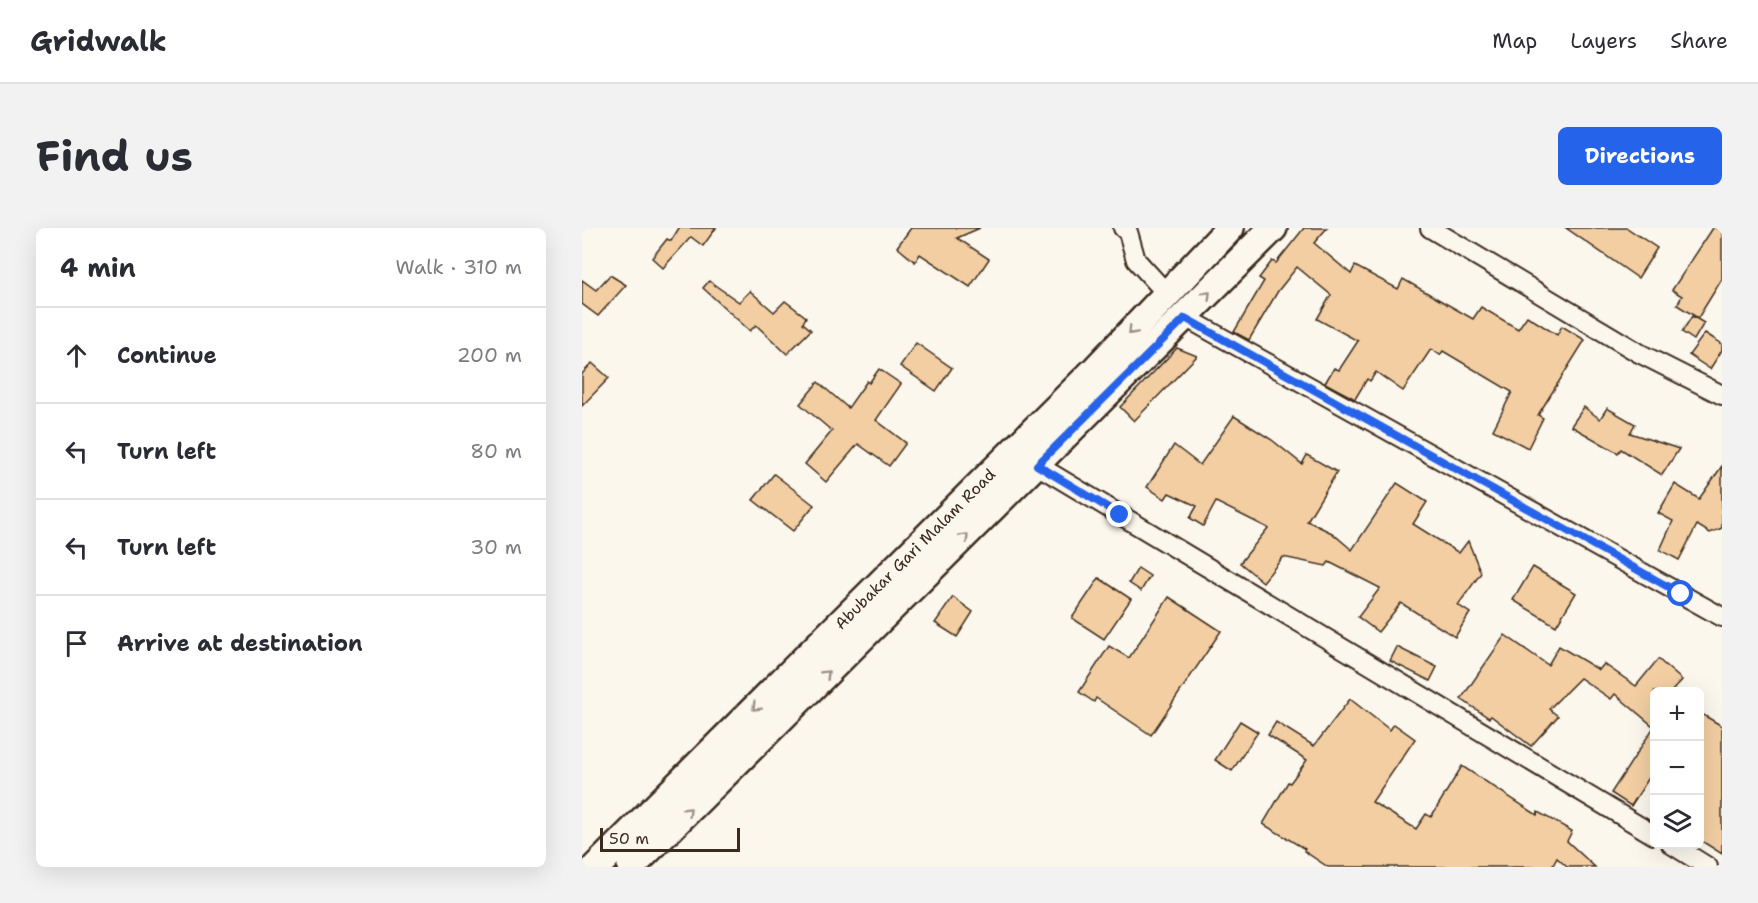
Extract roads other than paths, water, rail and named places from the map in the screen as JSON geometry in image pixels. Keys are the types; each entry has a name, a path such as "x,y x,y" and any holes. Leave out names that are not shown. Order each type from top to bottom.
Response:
{"street":[{"path":"1123,228 1128,232 1136,260 1167,294"},
{"name":"Abubakar Gari Malam Road","path":"596,867 1096,369 1230,228"},
{"path":"631,867 1273,228"},
{"path":"1430,228 1639,353 1722,394"},
{"path":"1185,318 1722,617"},
{"path":"1037,465 1650,833"},
{"path":"1679,849 1708,867"}]}
